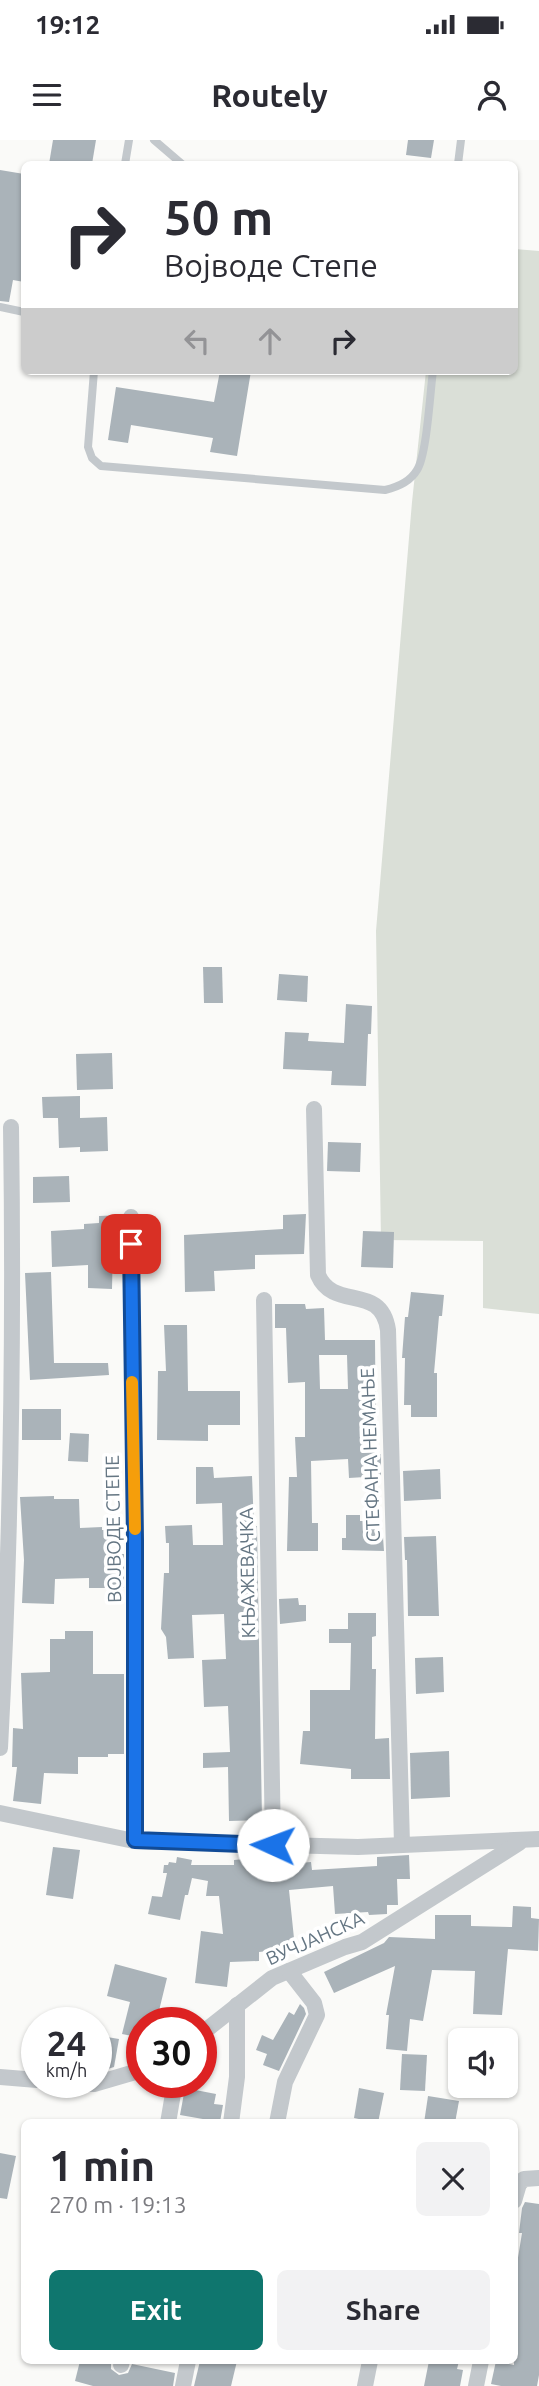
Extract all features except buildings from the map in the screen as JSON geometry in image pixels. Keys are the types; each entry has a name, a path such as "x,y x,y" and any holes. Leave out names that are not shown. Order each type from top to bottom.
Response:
{"street":[{"name":"СТЕФАНА НЕМАЊЕ","path":"314,1109 318,1275 328,1291 376,1304 382,1310 388,1330 402,1844"},
{"path":"0,1748 8,1588 13,1328 11,1127"},
{"name":"ВОЈВОДЕ СТЕПЕ","path":"131,1217 135,1840"},
{"name":"КЊАЖЕВАЧКА","path":"264,1300 273,1845"},
{"path":"0,1813 135,1840 358,1847 539,1839"},
{"name":"ВУЧЈАНСКА","path":"217,2023 272,1978 362,1942 521,1841"},
{"path":"278,2119 285,2082 317,2015 314,2003 289,1971"},
{"path":"232,2119 237,2077 237,2005"},
{"path":"0,2077 21,2079"},
{"path":"169,2119 172,2098"},
{"path":"518,2187 524,2179 539,2178"},
{"path":"183,2386 187,2364"},
{"path":"365,2386 369,2364"},
{"path":"476,2386 480,2364"}],"lane":[{"path":"126,161 129,140"},
{"path":"154,140 178,161"},
{"path":"458,161 461,140"},
{"path":"0,307 21,311"},
{"path":"94,375 88,447 92,458 101,466 385,490 411,478 422,461 433,375"}],"shaded area":[{"path":"518,249 539,251 539,1314 483,1308 483,1241 381,1240 376,931 412,502 426,375 518,375"}],"slow traffic":[{"path":"132,1382 135,1529"}],"route":[{"path":"131,1244 135,1840 273,1845"}]}
